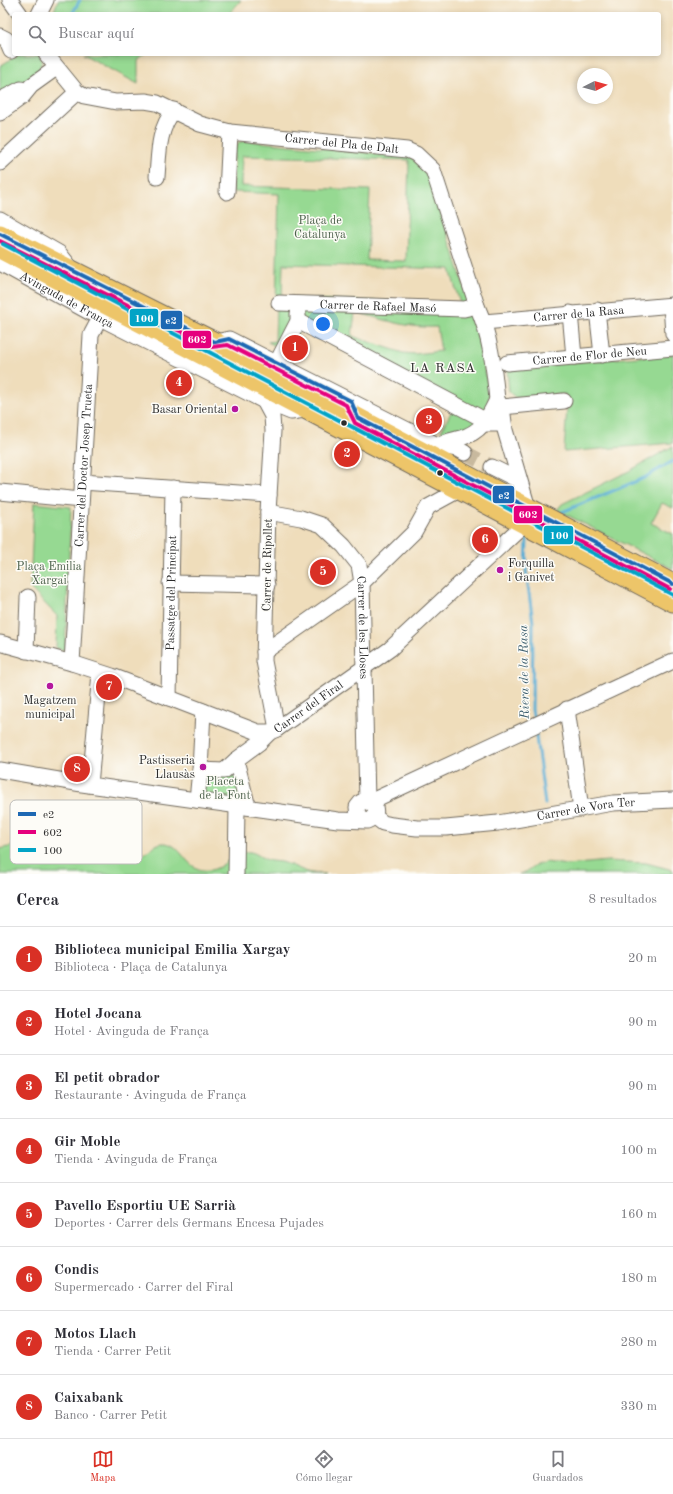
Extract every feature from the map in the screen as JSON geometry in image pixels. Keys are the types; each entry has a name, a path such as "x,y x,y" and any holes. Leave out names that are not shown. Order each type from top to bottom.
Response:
{"main road":[{"name":"Avinguda de França","path":"0,234 215,342 358,418 432,450 526,516 673,602"},
{"name":"Avinguda de França","path":"0,249 458,490 526,516 673,584"}],"street":[{"path":"10,0 19,12"},
{"path":"40,12 46,0"},
{"path":"0,36 6,39 8,52"},
{"name":"Carrer del Pla de Dalt","path":"47,56 56,68 78,92 93,99 116,102 145,101 157,103 200,124 230,132 336,144 397,148 416,154 433,170 477,306 500,364 499,403"},
{"path":"0,100 19,90 31,86 56,68"},
{"path":"0,113 22,98 31,86"},
{"path":"0,163 78,92"},
{"path":"156,177 159,144 165,122 174,110"},
{"path":"227,192 230,132"},
{"name":"Avinguda de França","path":"0,219 59,254 73,271"},
{"name":"Avinguda de França","path":"0,263 100,318 264,401 291,412 307,410"},
{"name":"Carrer de Rafael Masó","path":"278,303 464,309 477,306"},
{"path":"276,362 298,321 299,304"},
{"path":"672,305 673,334"},
{"name":"Carrer de la Rasa","path":"484,322 597,310 672,305"},
{"path":"597,310 602,355"},
{"path":"570,313 574,357"},
{"name":"Carrer del Doctor Josep Trueta","path":"72,663 80,500 91,335 100,318"},
{"path":"298,321 494,424"},
{"name":"Avinguda de França","path":"215,342 229,339 276,362 351,401 432,450"},
{"name":"Carrer de Flor de Neu","path":"500,364 673,348"},
{"name":"Carrer de Ripollet","path":"264,401 272,416 273,431 268,512 264,652 273,731"},
{"path":"351,401 358,418"},
{"path":"526,516 518,480 494,424 499,403 564,401"},
{"path":"432,450 441,444 466,437 494,424"},
{"path":"432,450 462,451 494,424"},
{"path":"492,467 518,480"},
{"path":"82,482 269,494"},
{"name":"Passatge del Principat","path":"169,698 173,488"},
{"path":"264,652 362,583 414,532 428,507 458,490"},
{"path":"0,492 80,500"},
{"name":"Carrer de les Lloses","path":"268,512 301,518 322,525 344,546 358,564 362,583 370,810"},
{"name":"Carrer del Firal","path":"0,643 72,663 258,732 273,731 365,668 401,639 526,516"},
{"path":"170,583 267,585"},
{"path":"26,651 28,597"},
{"path":"0,770 90,785 338,820 370,810 378,798 673,661"},
{"path":"90,785 100,673"},
{"path":"567,709 581,809"},
{"path":"197,800 203,711"},
{"path":"200,770 224,771 273,731"},
{"path":"236,760 243,806 236,874"},
{"name":"Carrer de Vora Ter","path":"370,810 383,823 417,828 446,828 498,822 613,803 673,800"}],"green space":[{"path":"58,0 241,0 231,12 54,12"},
{"path":"16,56 40,56 42,60 38,74 0,94 0,66"},
{"path":"87,56 144,56 138,61 138,84"},
{"name":"Plaça de Catalunya","path":"248,141 411,157 430,177 473,315 489,392 488,406 479,423 451,437 441,432 453,408 301,327 288,352 268,342 275,341 279,194 233,192 234,151 239,142","holes":["242,156 409,160 406,261 367,260 370,190 241,186","283,264 450,269 460,304 282,298","355,312 406,325 437,327 441,351 415,354 403,353 352,336"]},
{"path":"673,354 673,443 564,452 567,408 565,394 516,398 509,392 507,368"},
{"path":"673,446 673,508 662,503 651,523 673,534 673,569 557,510 562,504 631,470"},
{"name":"Plaça Emilia Xargai","path":"34,503 71,507 65,650 56,648 57,616 30,588"},
{"name":"Placeta de la Font","path":"236,760 248,807 197,800 200,770"},
{"path":"165,843 177,848 190,863 202,870 215,869 239,854 251,852 267,860 285,863 308,872 319,874 0,874 0,849 10,847 10,864 142,864 142,854 157,844"},
{"path":"608,861 646,863 673,870 673,874 519,874 528,871 536,865 546,862 567,865"}],"waterway":[{"path":"73,12 80,0"},
{"name":"Riera de la Rasa","path":"562,512 644,478 673,461"},
{"name":"Riera de la Rasa","path":"527,538 526,570 533,623 532,710 534,720"},
{"name":"Riera de la Rasa","path":"535,729 545,804"}],"tunnel":[{"path":"465,453 492,467"}],"transit line":[{"name":"e2","path":"0,234 215,342 229,339 351,401 358,418 673,584"},
{"name":"602","path":"0,241 212,347 228,345 346,405 355,423 670,589"},
{"name":"100","path":"3,244 673,595"}],"place":[{"name":"Biblioteca municipal Emilia Xargay","path":"295,348"},
{"name":"Gir Moble","path":"179,383"},
{"name":"Basar Oriental","path":"235,409"},
{"name":"El petit obrador","path":"429,421"},
{"name":"Hotel Jocana","path":"347,454"},
{"name":"Condis","path":"485,540"},
{"name":"Forquilla i Ganivet","path":"500,570"},
{"name":"Pavello Esportiu UE Sarrià","path":"323,572"},
{"name":"Magatzem municipal","path":"50,686"},
{"name":"Motos Llach","path":"109,687"},
{"name":"Pastisseria Llausàs","path":"203,767"},
{"name":"Caixabank","path":"77,769"}],"district":[{"name":"LA RASA","path":"443,367"}]}
